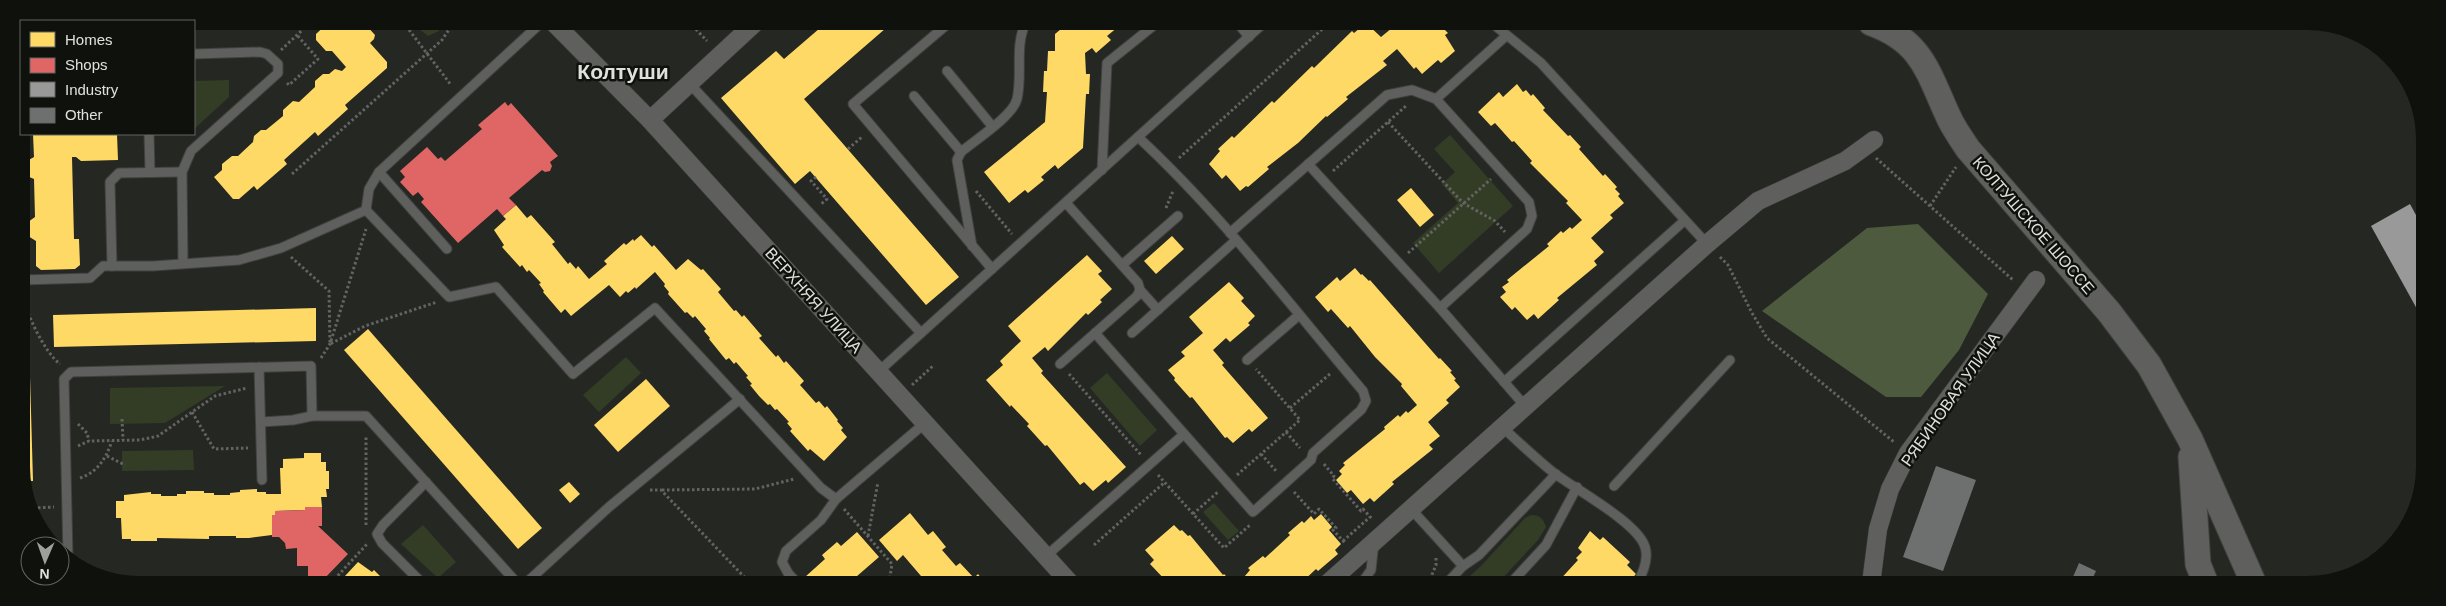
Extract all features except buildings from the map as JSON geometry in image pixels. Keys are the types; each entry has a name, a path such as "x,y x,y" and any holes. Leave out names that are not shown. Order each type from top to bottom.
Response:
{"main road":[{"name":"КОЛТУШСКОЕ ШОССЕ","path":"1886,30 1898,35 1917,52 1931,76 1950,121 1968,149 2110,312 2149,365 2190,439 2250,576"},
{"name":"КОЛТУШСКОЕ ШОССЕ","path":"2190,439 2198,564 2203,576"}],"street":[{"name":"ВЕРХНЯЯ УЛИЦА","path":"561,30 650,120 1064,576"},
{"path":"650,120 747,30"},
{"path":"1335,576 1376,534 1411,508 1707,244 1758,201 1845,161 1869,144"},
{"name":"РЯБИНОВАЯ УЛИЦА","path":"1872,576 1878,529 1890,488 1908,453 2031,286"}],"lane":[{"path":"533,30 379,172 369,189 368,212 449,297 496,287 573,374 655,308 821,488 836,499"},
{"path":"941,30 853,104 992,269"},
{"path":"972,246 957,160 961,152 1010,112 1017,100 1022,30"},
{"path":"1102,170 1107,63 1148,30"},
{"path":"1243,30 1249,37"},
{"path":"878,372 1256,30"},
{"path":"1500,30 1541,63 1707,244"},
{"path":"1436,99 1506,36"},
{"path":"183,263 182,172 191,151 278,73 278,64 260,52 195,54"},
{"path":"947,71 992,126"},
{"path":"690,83 921,333"},
{"path":"1132,333 1308,164 1387,95 1412,90 1436,99 1529,202 1532,216 1528,229 1440,308"},
{"path":"914,96 961,152"},
{"path":"149,135 150,172"},
{"path":"1095,333 1253,512 1311,460 1313,453 1361,410 1366,401 1363,391 1233,237 1170,166 1138,137"},
{"path":"1308,164 1440,308 1526,406"},
{"path":"112,266 110,182 119,173 182,172"},
{"path":"379,172 448,249"},
{"path":"1066,203 1138,283 1140,290 1158,310"},
{"path":"30,280 90,278 103,266 240,260 281,248 368,212"},
{"path":"1122,265 1178,216"},
{"path":"1504,382 1684,220"},
{"path":"1060,364 1137,296 1140,290"},
{"path":"1248,360 1299,315"},
{"path":"1614,486 1730,360"},
{"path":"68,536 64,379 72,372 311,366 312,416"},
{"path":"259,367 262,480"},
{"path":"534,576 636,485 740,399"},
{"path":"260,422 293,420 312,416 366,416 511,576"},
{"path":"791,576 782,562 786,551 821,520 836,499 925,423"},
{"path":"1502,427 1556,474 1577,487 1638,534 1645,547 1646,558 1640,576"},
{"path":"1045,556 1184,434"},
{"path":"1453,576 1462,566 1479,555 1556,474"},
{"path":"415,576 382,543 377,534 383,525 426,482"},
{"path":"1517,576 1546,545 1577,487"},
{"path":"1411,508 1462,566"},
{"path":"1367,576 1371,570 1376,534"}],"path":[{"path":"272,59 302,30"},
{"path":"409,30 451,85"},
{"path":"292,174 442,40 449,30"},
{"path":"697,30 707,41"},
{"path":"1170,166 1320,30"},
{"path":"278,73 289,86 318,59 297,35"},
{"path":"1322,180 1420,93"},
{"path":"1388,122 1463,203 1495,221 1513,242"},
{"path":"848,149 873,127"},
{"path":"1869,144 1930,206 2031,286"},
{"path":"1930,206 1968,149"},
{"path":"958,169 1020,244"},
{"path":"1398,262 1500,170"},
{"path":"810,214 827,199 811,181 816,177"},
{"path":"311,366 321,359 330,344 368,212"},
{"path":"1707,244 1728,265 1766,338 1908,453"},
{"path":"281,248 329,291 330,344"},
{"path":"330,344 364,326 449,297"},
{"path":"30,317 55,360 72,372"},
{"path":"1193,514 1300,420 1248,360"},
{"path":"910,386 934,365"},
{"path":"1290,408 1340,365"},
{"path":"66,451 89,441 140,440 158,436 215,396 239,388 260,387"},
{"path":"192,412 214,449 261,448"},
{"path":"366,416 366,526"},
{"path":"122,419 123,440"},
{"path":"1286,432 1296,444"},
{"path":"66,482 82,478 96,469 106,456 112,441"},
{"path":"1313,453 1361,511 1363,509 1370,517 1376,534"},
{"path":"1260,454 1314,514 1319,509 1336,528 1333,530 1351,550"},
{"path":"106,456 125,465"},
{"path":"868,536 883,459"},
{"path":"636,485 642,490 754,489 790,480"},
{"path":"1094,545 1165,482"},
{"path":"661,490 743,576"},
{"path":"836,499 892,564 890,576"},
{"path":"38,508 67,507"},
{"path":"1343,541 1370,517"},
{"path":"338,576 377,534"},
{"path":"366,536 366,546"},
{"path":"1431,576 1436,565 1434,551"}],"green space":[{"path":"420,30 439,30 439,31 428,36"},
{"path":"229,80 229,97 195,128 195,81"},
{"path":"1450,135 1513,206 1439,273 1413,243 1458,203 1442,184 1455,172 1434,149"},
{"path":"1918,224 1988,294 1959,350 1921,397 1886,397 1762,311 1867,228"},
{"path":"626,357 641,373 599,412 583,395"},
{"path":"1107,373 1157,430 1140,446 1090,388"},
{"path":"225,386 165,423 110,424 110,388"},
{"path":"193,450 194,470 122,471 122,451"},
{"path":"1214,503 1239,531 1228,540 1203,512"},
{"path":"1531,515 1537,516 1544,521 1546,527 1538,540 1504,576 1470,576 1481,566 1525,518"},
{"path":"423,525 456,562 440,576 436,576 401,544"}],"district":[{"name":"Колтуши","path":"623,72"}]}
